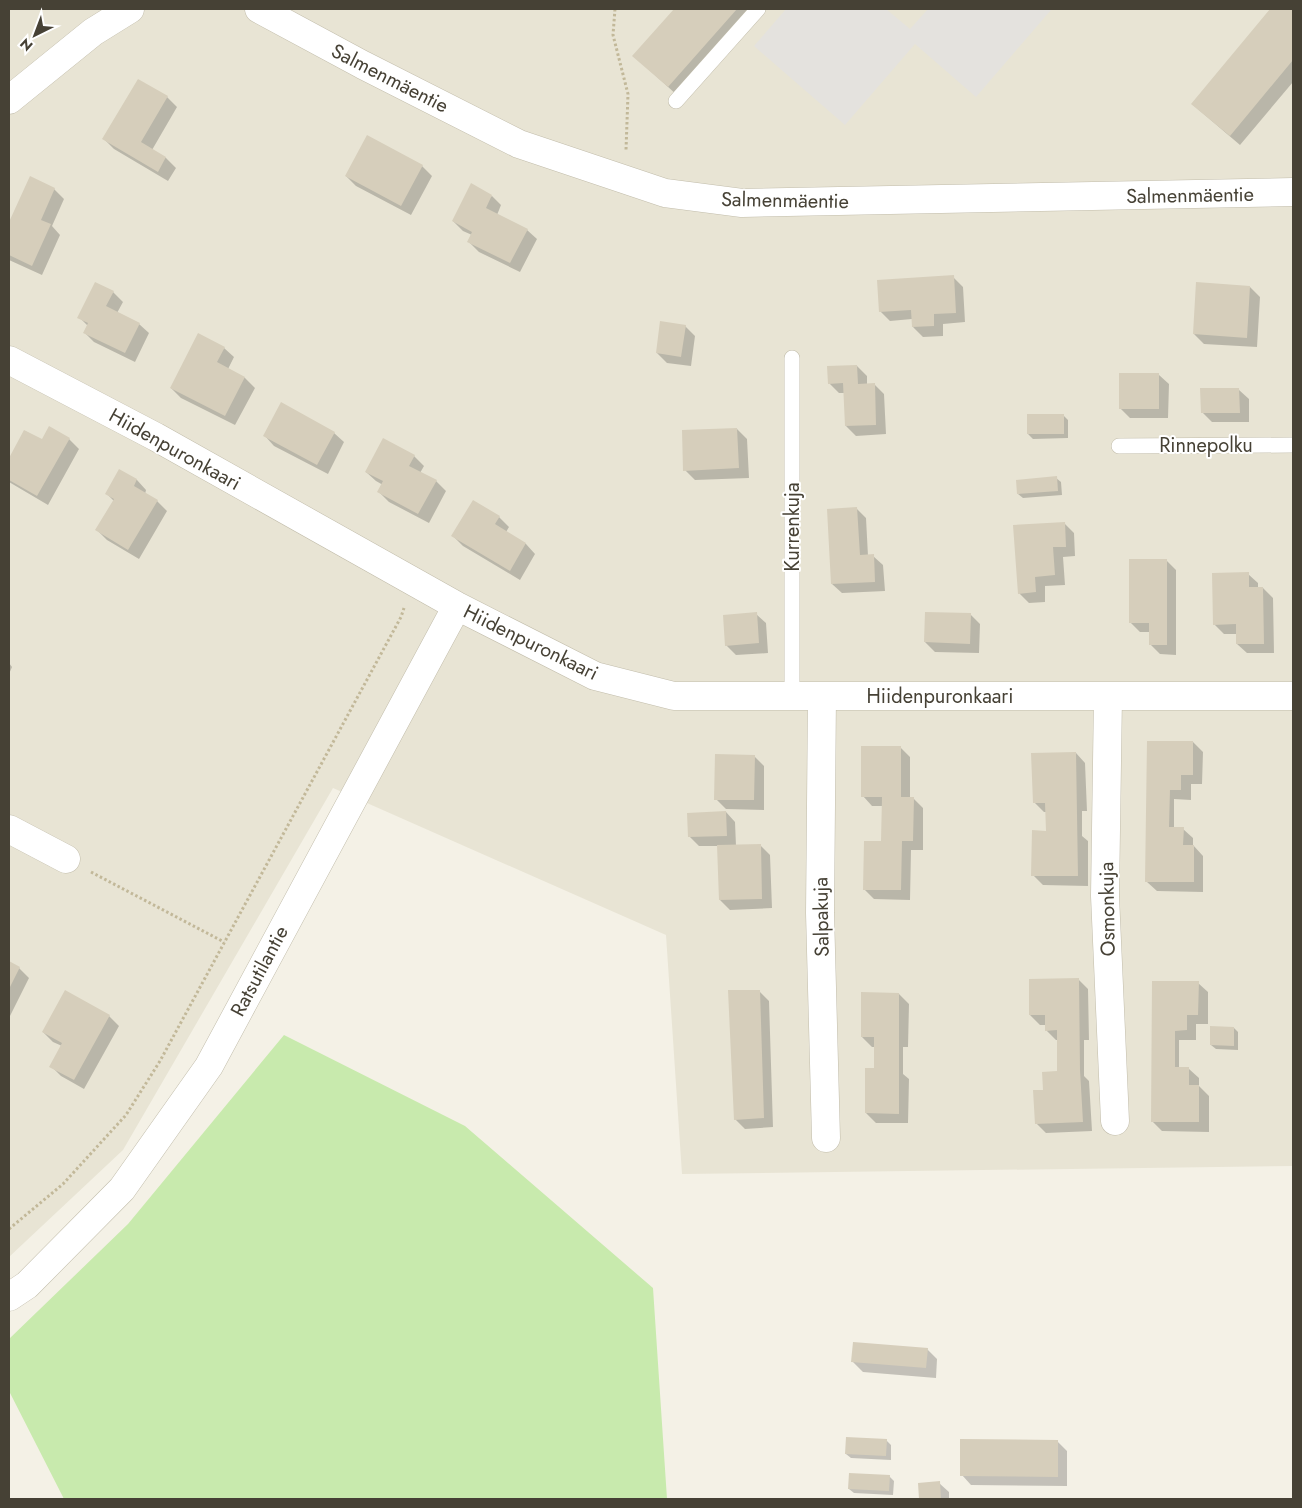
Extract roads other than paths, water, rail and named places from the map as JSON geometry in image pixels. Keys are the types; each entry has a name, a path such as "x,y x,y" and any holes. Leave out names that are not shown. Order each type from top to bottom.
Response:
{"street":[{"path":"9,100 93,32 130,9"},
{"name":"Salmenmäentie","path":"259,9 363,65 519,144 665,193 742,203 1293,192"},
{"name":"Hiidenpuronkaari","path":"9,360 156,438 457,606 595,676 674,696 1293,696"},
{"name":"Ratsutilantie","path":"9,1297 27,1285 122,1189 209,1066 457,606"},
{"name":"Salpakuja","path":"822,696 820,913 826,1138"},
{"name":"Osmonkuja","path":"1108,696 1105,896 1115,1121"},
{"path":"9,829 66,859"}],"lane":[{"path":"676,101 758,9"},
{"name":"Kurrenkuja","path":"792,358 792,696"},
{"name":"Rinnepolku","path":"1118,446 1293,445"}]}
